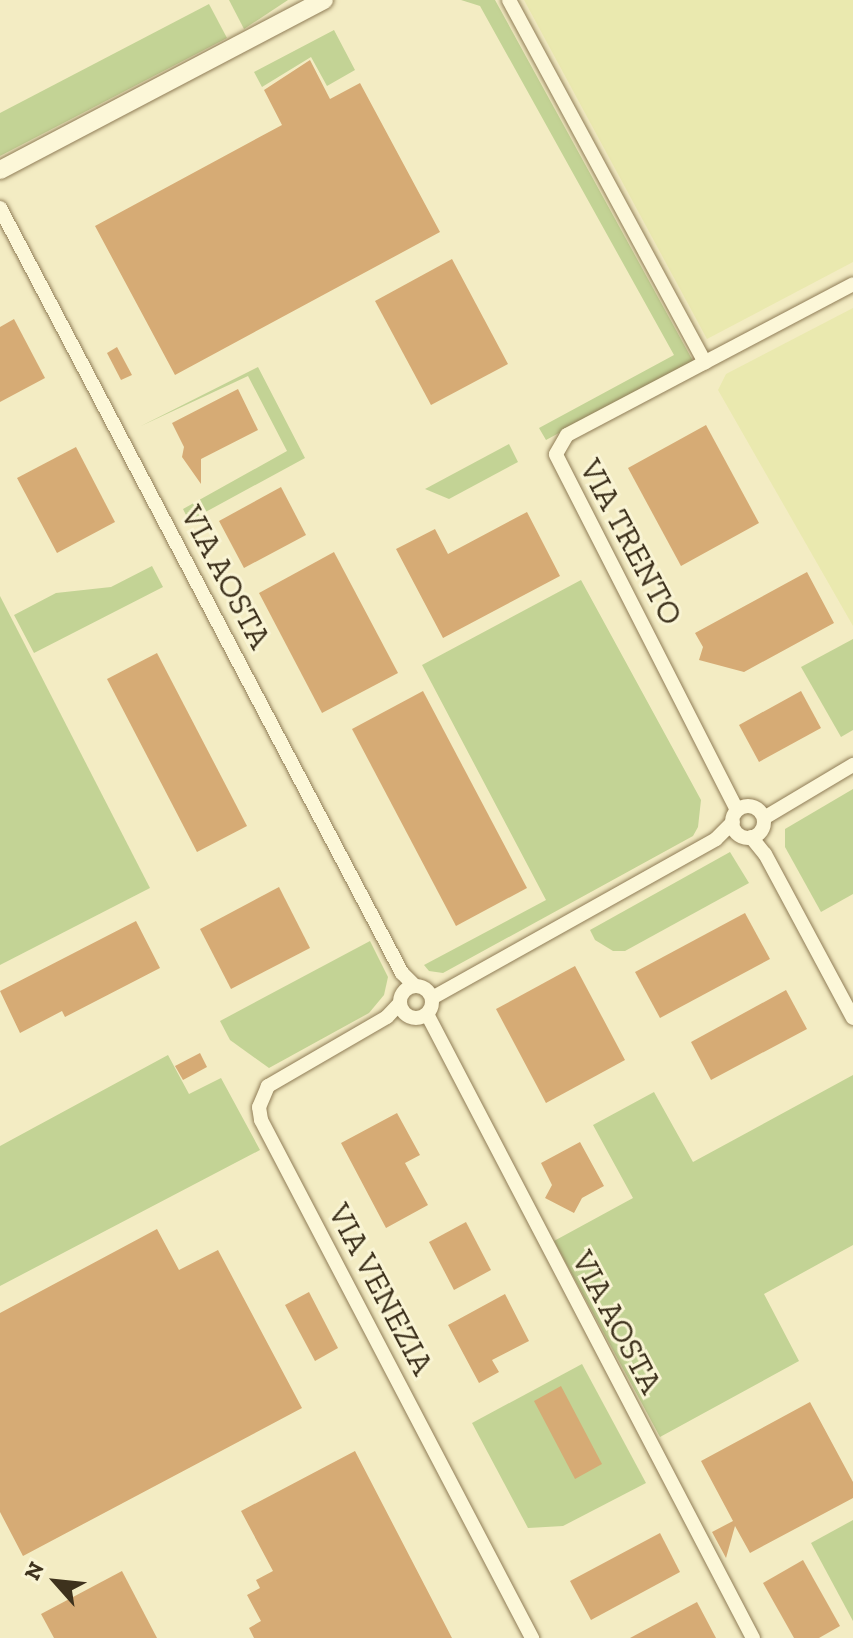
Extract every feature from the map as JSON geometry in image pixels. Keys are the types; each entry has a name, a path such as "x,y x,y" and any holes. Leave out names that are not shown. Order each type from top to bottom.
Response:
{"street":[{"path":"272,28 303,0"},
{"path":"0,170 324,0"},
{"path":"509,0 705,362"},
{"name":"VIA AOSTA","path":"0,208 753,1638"},
{"name":"VIA TRENTO","path":"853,284 567,435 556,454 853,1018"},
{"path":"748,821 853,765"},
{"name":"VIA VENEZIA","path":"532,1638 261,1120 259,1107 268,1086 387,1017 748,821"}],"green space":[{"path":"229,0 288,0 244,29"},
{"path":"461,0 495,0 693,361 546,440 539,428 674,355 480,6"},
{"path":"524,0 853,0 853,262 707,339"},
{"path":"209,4 227,38 0,156 0,113"},
{"path":"334,30 355,70 327,86 311,57 262,87 254,72"},
{"path":"853,308 853,626 718,390 726,374"},
{"path":"258,367 305,458 189,521 183,509 287,451 248,376 141,426"},
{"path":"509,444 518,462 449,499 425,489"},
{"path":"152,566 163,587 34,653 14,615 56,593 111,587"},
{"path":"581,580 701,800 698,827 693,836 443,973 429,971 424,965 546,900 422,665"},
{"path":"0,596 150,888 0,965"},
{"path":"853,639 853,730 841,737 801,667"},
{"path":"853,789 853,894 821,912 785,847 785,829"},
{"path":"730,852 749,883 625,951 613,951 595,940 590,930"},
{"path":"370,941 388,977 384,995 369,1013 269,1068 230,1040 220,1021"},
{"path":"168,1055 189,1094 221,1078 260,1150 0,1286 0,1146"},
{"path":"853,1075 853,1245 764,1294 799,1361 660,1437 554,1241 633,1198 593,1125 654,1092 693,1162"},
{"path":"582,1364 646,1483 563,1526 528,1528 472,1423"},
{"path":"853,1520 853,1621 811,1543"}],"building":[{"path":"310,60 330,99 360,83 440,232 175,375 95,226 282,125 264,90"},
{"path":"452,259 508,364 431,405 375,301"},
{"path":"14,319 45,378 0,402 0,327"},
{"path":"117,347 132,375 121,380 107,353"},
{"path":"238,389 258,430 201,459 201,484 182,457 184,447 172,423"},
{"path":"706,425 759,523 681,566 628,468"},
{"path":"76,447 115,522 57,553 17,478"},
{"path":"281,487 306,535 244,568 219,521"},
{"path":"527,512 560,576 443,638 396,549 435,529 448,554"},
{"path":"334,552 398,673 322,713 259,593"},
{"path":"807,572 834,623 744,672 699,660 703,647 695,633"},
{"path":"157,653 247,826 197,852 107,679"},
{"path":"423,691 527,888 456,926 352,729"},
{"path":"801,691 821,728 759,762 739,725"},
{"path":"279,887 310,948 231,989 200,929"},
{"path":"745,913 770,959 660,1018 635,972"},
{"path":"136,921 160,968 65,1017 62,1011 20,1033 0,991"},
{"path":"575,966 625,1060 546,1103 496,1009"},
{"path":"786,990 807,1029 711,1080 691,1042"},
{"path":"200,1053 207,1067 183,1080 175,1066"},
{"path":"397,1113 420,1155 405,1163 428,1205 386,1228 341,1143"},
{"path":"580,1142 604,1186 582,1198 574,1213 545,1198 552,1185 541,1163"},
{"path":"466,1222 491,1270 454,1290 429,1242"},
{"path":"157,1229 179,1270 218,1250 302,1408 23,1556 0,1512 0,1313"},
{"path":"309,1292 338,1348 315,1361 285,1305"},
{"path":"505,1294 529,1341 492,1360 499,1372 479,1383 448,1325"},
{"path":"561,1386 602,1464 575,1479 534,1401"},
{"path":"810,1402 853,1482 853,1498 750,1553 735,1526 726,1558 712,1532 733,1521 701,1461"},
{"path":"355,1451 452,1638 254,1638 249,1628 261,1621 247,1595 260,1588 256,1580 273,1571 241,1511"},
{"path":"660,1533 680,1572 591,1620 570,1581"},
{"path":"803,1560 840,1626 819,1638 794,1638 763,1583"},
{"path":"122,1571 157,1638 54,1638 41,1614"},
{"path":"697,1602 716,1638 630,1638"}]}
